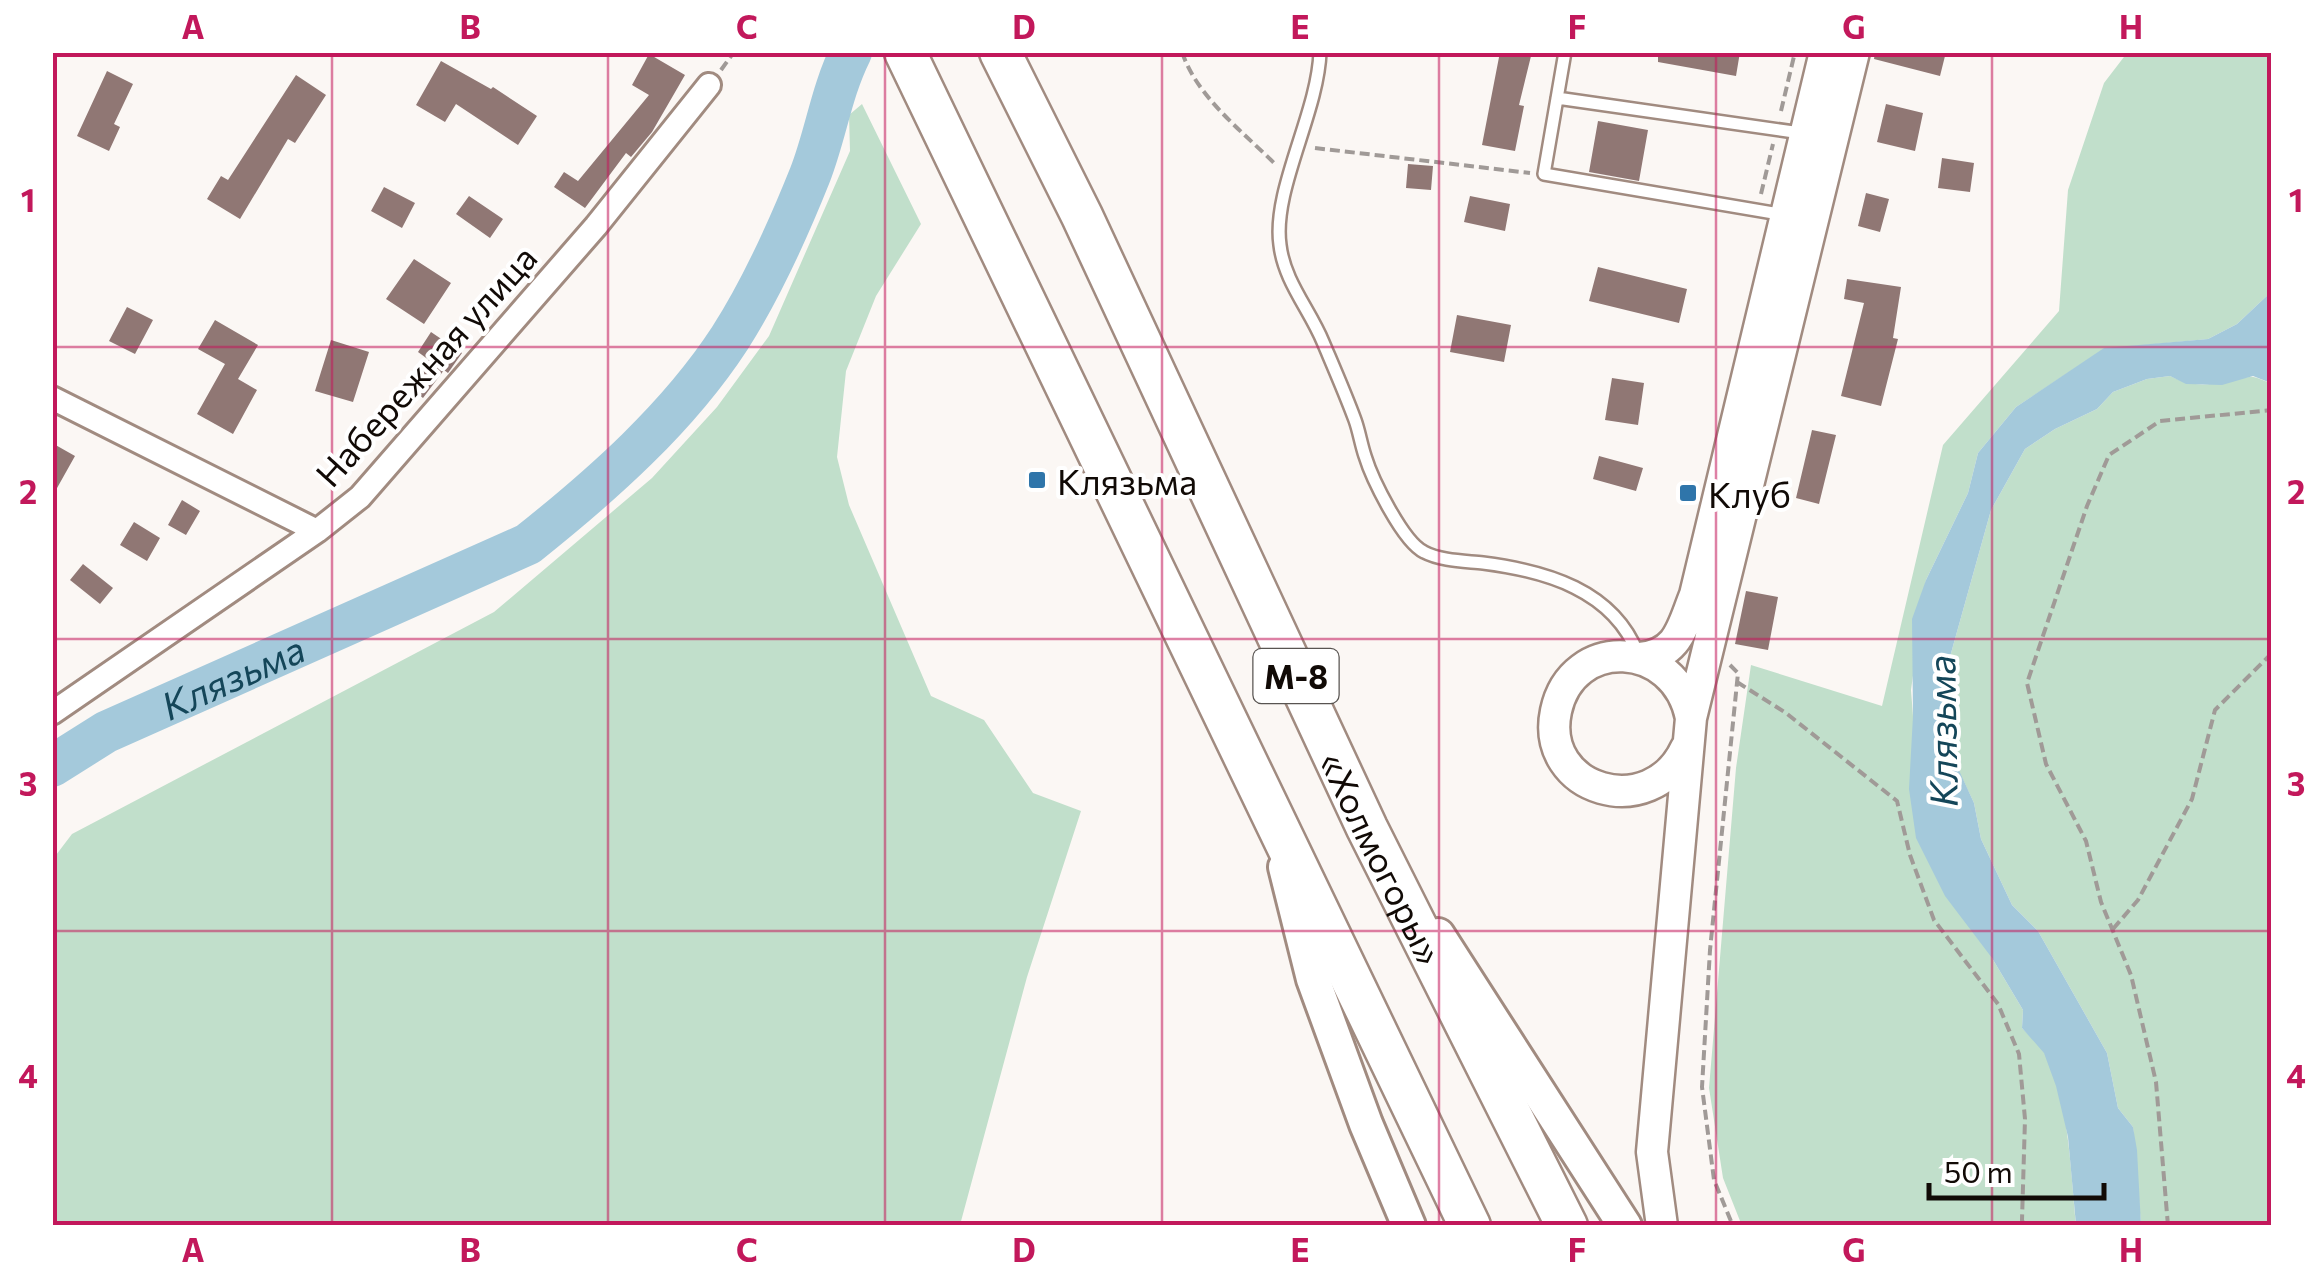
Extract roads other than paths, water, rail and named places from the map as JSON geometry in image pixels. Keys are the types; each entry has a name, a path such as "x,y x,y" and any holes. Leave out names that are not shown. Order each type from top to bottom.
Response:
{"highway":[{"name":"М-8","path":"905,52 1470,1226"},
{"name":"«Холмогоры»","path":"1000,52 1091,234 1367,828 1567,1226"}],"main road":[{"path":"1270,809 1313,979 1366,1124 1409,1226"},
{"path":"1367,828 1625,1226"}],"street":[{"path":"1640,658 1676,680 1684,692 1690,729 1670,774 1649,787 1619,793 1592,785 1572,770 1560,751 1554,724 1556,712 1569,684 1581,670 1602,659 1640,658 1665,652 1678,638 1695,595 1826,52"},
{"path":"1662,1226 1652,1152 1690,729 1854,52"},
{"name":"Набережная улица","path":"52,714 360,498 596,226 709,85"},
{"path":"52,398 317,531"}],"lane":[{"path":"1320,52 1300,146 1281,209 1280,246 1294,288 1321,337 1380,492 1421,552 1507,566 1600,599 1630,632 1640,658"},
{"path":"1565,52 1544,174 1785,215"},
{"path":"1557,98 1806,134"}],"water":[{"path":"2271,292 2271,383 2253,376 2222,385 2186,384 2170,376 2147,379 2113,392 2097,409 2025,449 1991,510 1948,664 1958,768 1974,803 1981,839 2012,905 2038,931 2107,1053 2118,1108 2133,1127 2141,1225 2076,1225 2068,1137 2044,1053 2022,1028 2023,1010 1992,958 1945,896 1916,838 1909,789 1912,619 1926,580 1968,493 1978,453 2016,407 2104,348 2208,339 2237,324"}],"waterway":[{"name":"Клязьма","path":"52,766 106,732 528,544 611,474 687,396 742,319 802,196 851,52"}],"place":[{"name":"Клязьма","path":"1037,480"},
{"name":"Клуб","path":"1688,493"}]}
